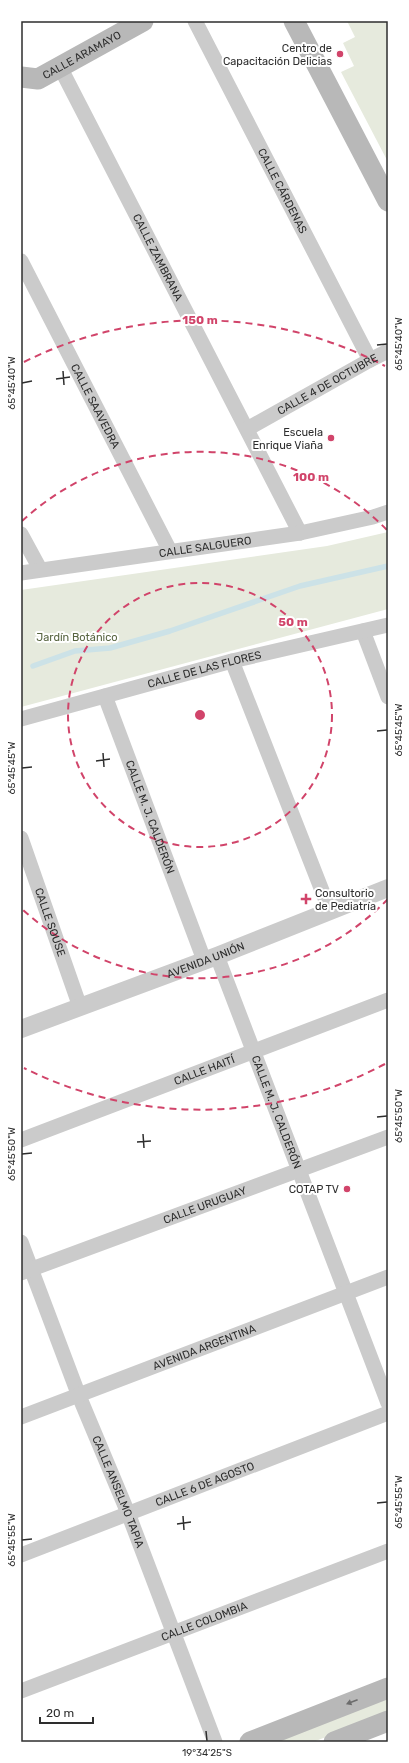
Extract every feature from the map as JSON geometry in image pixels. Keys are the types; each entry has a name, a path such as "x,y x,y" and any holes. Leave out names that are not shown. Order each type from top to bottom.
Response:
{"main road":[{"path":"294,21 388,200"},
{"name":"CALLE ARAMAYO","path":"27,82 60,67 139,22"},
{"path":"250,1742 388,1688"},
{"path":"334,1742 388,1721"}],"street":[{"name":"CALLE CÁRDENAS","path":"195,21 370,360"},
{"name":"CALLE ZAMBRANA","path":"60,67 300,533"},
{"name":"CALLE SAAVEDRA","path":"21,261 170,551"},
{"name":"CALLE 4 DE OCTUBRE","path":"247,429 370,360 388,352"},
{"name":"CALLE SALGUERO","path":"21,572 300,533 373,517 388,512"},
{"path":"21,534 40,569"},
{"name":"CALLE DE LAS FLORES","path":"21,719 232,661 388,625"},
{"path":"363,630 388,697"},
{"path":"232,661 330,911"},
{"name":"CALLE M. J. CALDERÓN","path":"105,696 211,958 255,1052 388,1403"},
{"name":"CALLE SOUSE","path":"21,838 80,1007"},
{"name":"AVENIDA UNIÓN","path":"21,1029 211,958 388,888"},
{"name":"CALLE HAITÍ","path":"21,1140 388,1000"},
{"name":"CALLE URUGUAY","path":"26,1271 388,1137"},
{"name":"CALLE ANSELMO TAPIA","path":"21,1242 26,1271 128,1513 215,1742"},
{"name":"AVENIDA ARGENTINA","path":"21,1417 388,1277"},
{"name":"CALLE 6 DE AGOSTO","path":"21,1555 388,1413"},
{"name":"CALLE COLOMBIA","path":"21,1691 388,1551"}],"green space":[{"path":"347,21 388,21 388,162 341,72 354,66 343,43 355,37"},
{"name":"Jardín Botánico","path":"388,532 388,609 21,707 21,590 327,546"},
{"path":"388,1698 388,1713 313,1742 274,1742"}],"waterway":[{"path":"33,666 75,651 110,648 170,631 300,586 388,566"}],"place":[{"name":"Centro de Capacitación Delicias","path":"340,54"},
{"name":"Escuela Enrique Viaña","path":"331,438"},
{"name":"Consultorio de Pediatría","path":"306,899"},
{"name":"COTAP TV","path":"347,1189"}]}
